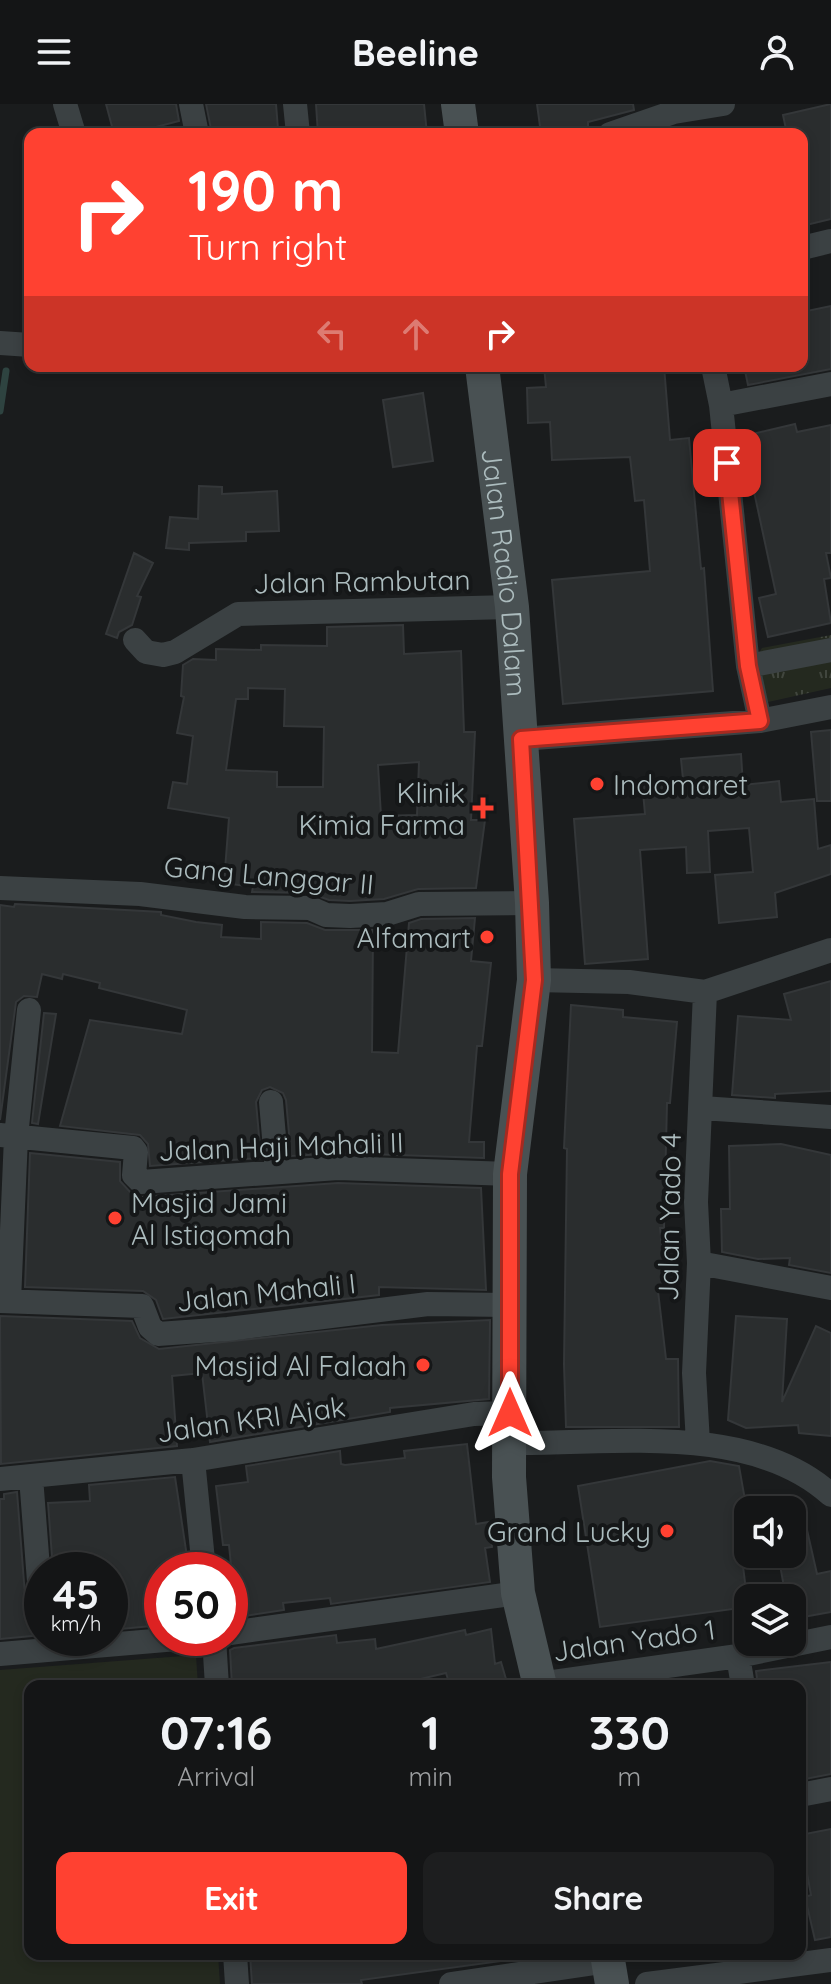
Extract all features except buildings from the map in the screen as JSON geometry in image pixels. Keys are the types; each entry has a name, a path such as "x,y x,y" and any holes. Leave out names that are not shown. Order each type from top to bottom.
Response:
{"main road":[{"path":"458,104 461,128"},
{"name":"Jalan Radio Dalam","path":"483,372 512,607 532,903 534,980 510,1174 510,1523 518,1593 538,1680"}],"street":[{"path":"65,104 72,128"},
{"path":"191,104 196,128"},
{"path":"295,104 297,128"},
{"path":"633,128 723,104"},
{"path":"808,247 831,241"},
{"path":"0,343 24,345"},
{"path":"714,372 721,405 748,666 760,721"},
{"path":"721,405 831,384"},
{"name":"Jalan Rambutan","path":"135,640 146,652 163,655 175,652 238,614 512,607"},
{"path":"748,666 831,650"},
{"path":"521,739 760,721 831,707"},
{"name":"Gang Langgar II","path":"0,888 140,894 245,907 310,908 326,915 350,916 387,914 419,904 532,903"},
{"path":"534,980 629,982 705,992 831,950"},
{"name":"Jalan Yado 4","path":"698,1443 694,1373 699,1263 696,1202 705,992"},
{"path":"4,1301 8,1136 29,1010"},
{"path":"271,1102 277,1172"},
{"path":"702,1108 831,1117"},
{"name":"Jalan Haji Mahali II","path":"8,1136 133,1148 136,1152 134,1175 141,1182 338,1168 510,1174"},
{"path":"699,1263 831,1288"},
{"name":"Jalan Mahali I","path":"4,1301 142,1306 150,1327 158,1334 228,1329 428,1304 509,1305"},
{"name":"Jalan KRI Ajak","path":"0,1479 193,1460 474,1414 510,1428 698,1443 759,1456 809,1475 831,1495"},
{"path":"193,1460 202,1552"},
{"path":"31,1477 37,1552"},
{"path":"248,1630 518,1593"},
{"name":"Jalan Yado 1","path":"806,1642 831,1637"},
{"path":"0,1654 24,1649"},
{"path":"215,1656 217,1680"},
{"path":"738,1656 742,1680"},
{"name":"Jalan Yado 1","path":"573,1680 738,1656"},
{"path":"806,1794 831,1789"},
{"path":"235,1960 237,1984"},
{"path":"647,1984 785,1960 831,1960"},
{"path":"451,1984 609,1966"}],"green space":[{"path":"831,635 831,688 768,702 751,666 762,648"},
{"path":"196,1656 198,1680 24,1680 24,1960 218,1960 220,1984 0,1984 0,1670"}],"waterway":[{"path":"0,411 6,371"}],"place":[{"name":"Indomaret","path":"597,784"},
{"name":"Klinik Kimia Farma","path":"483,808"},
{"name":"Alfamart","path":"487,937"},
{"name":"Masjid Jami Al Istiqomah","path":"115,1218"},
{"name":"Masjid Al Falaah","path":"423,1365"},
{"name":"Grand Lucky","path":"667,1531"}],"route":[{"path":"510,1413 510,1174 534,980 527,800 521,739 760,721 748,666 727,463"}]}
